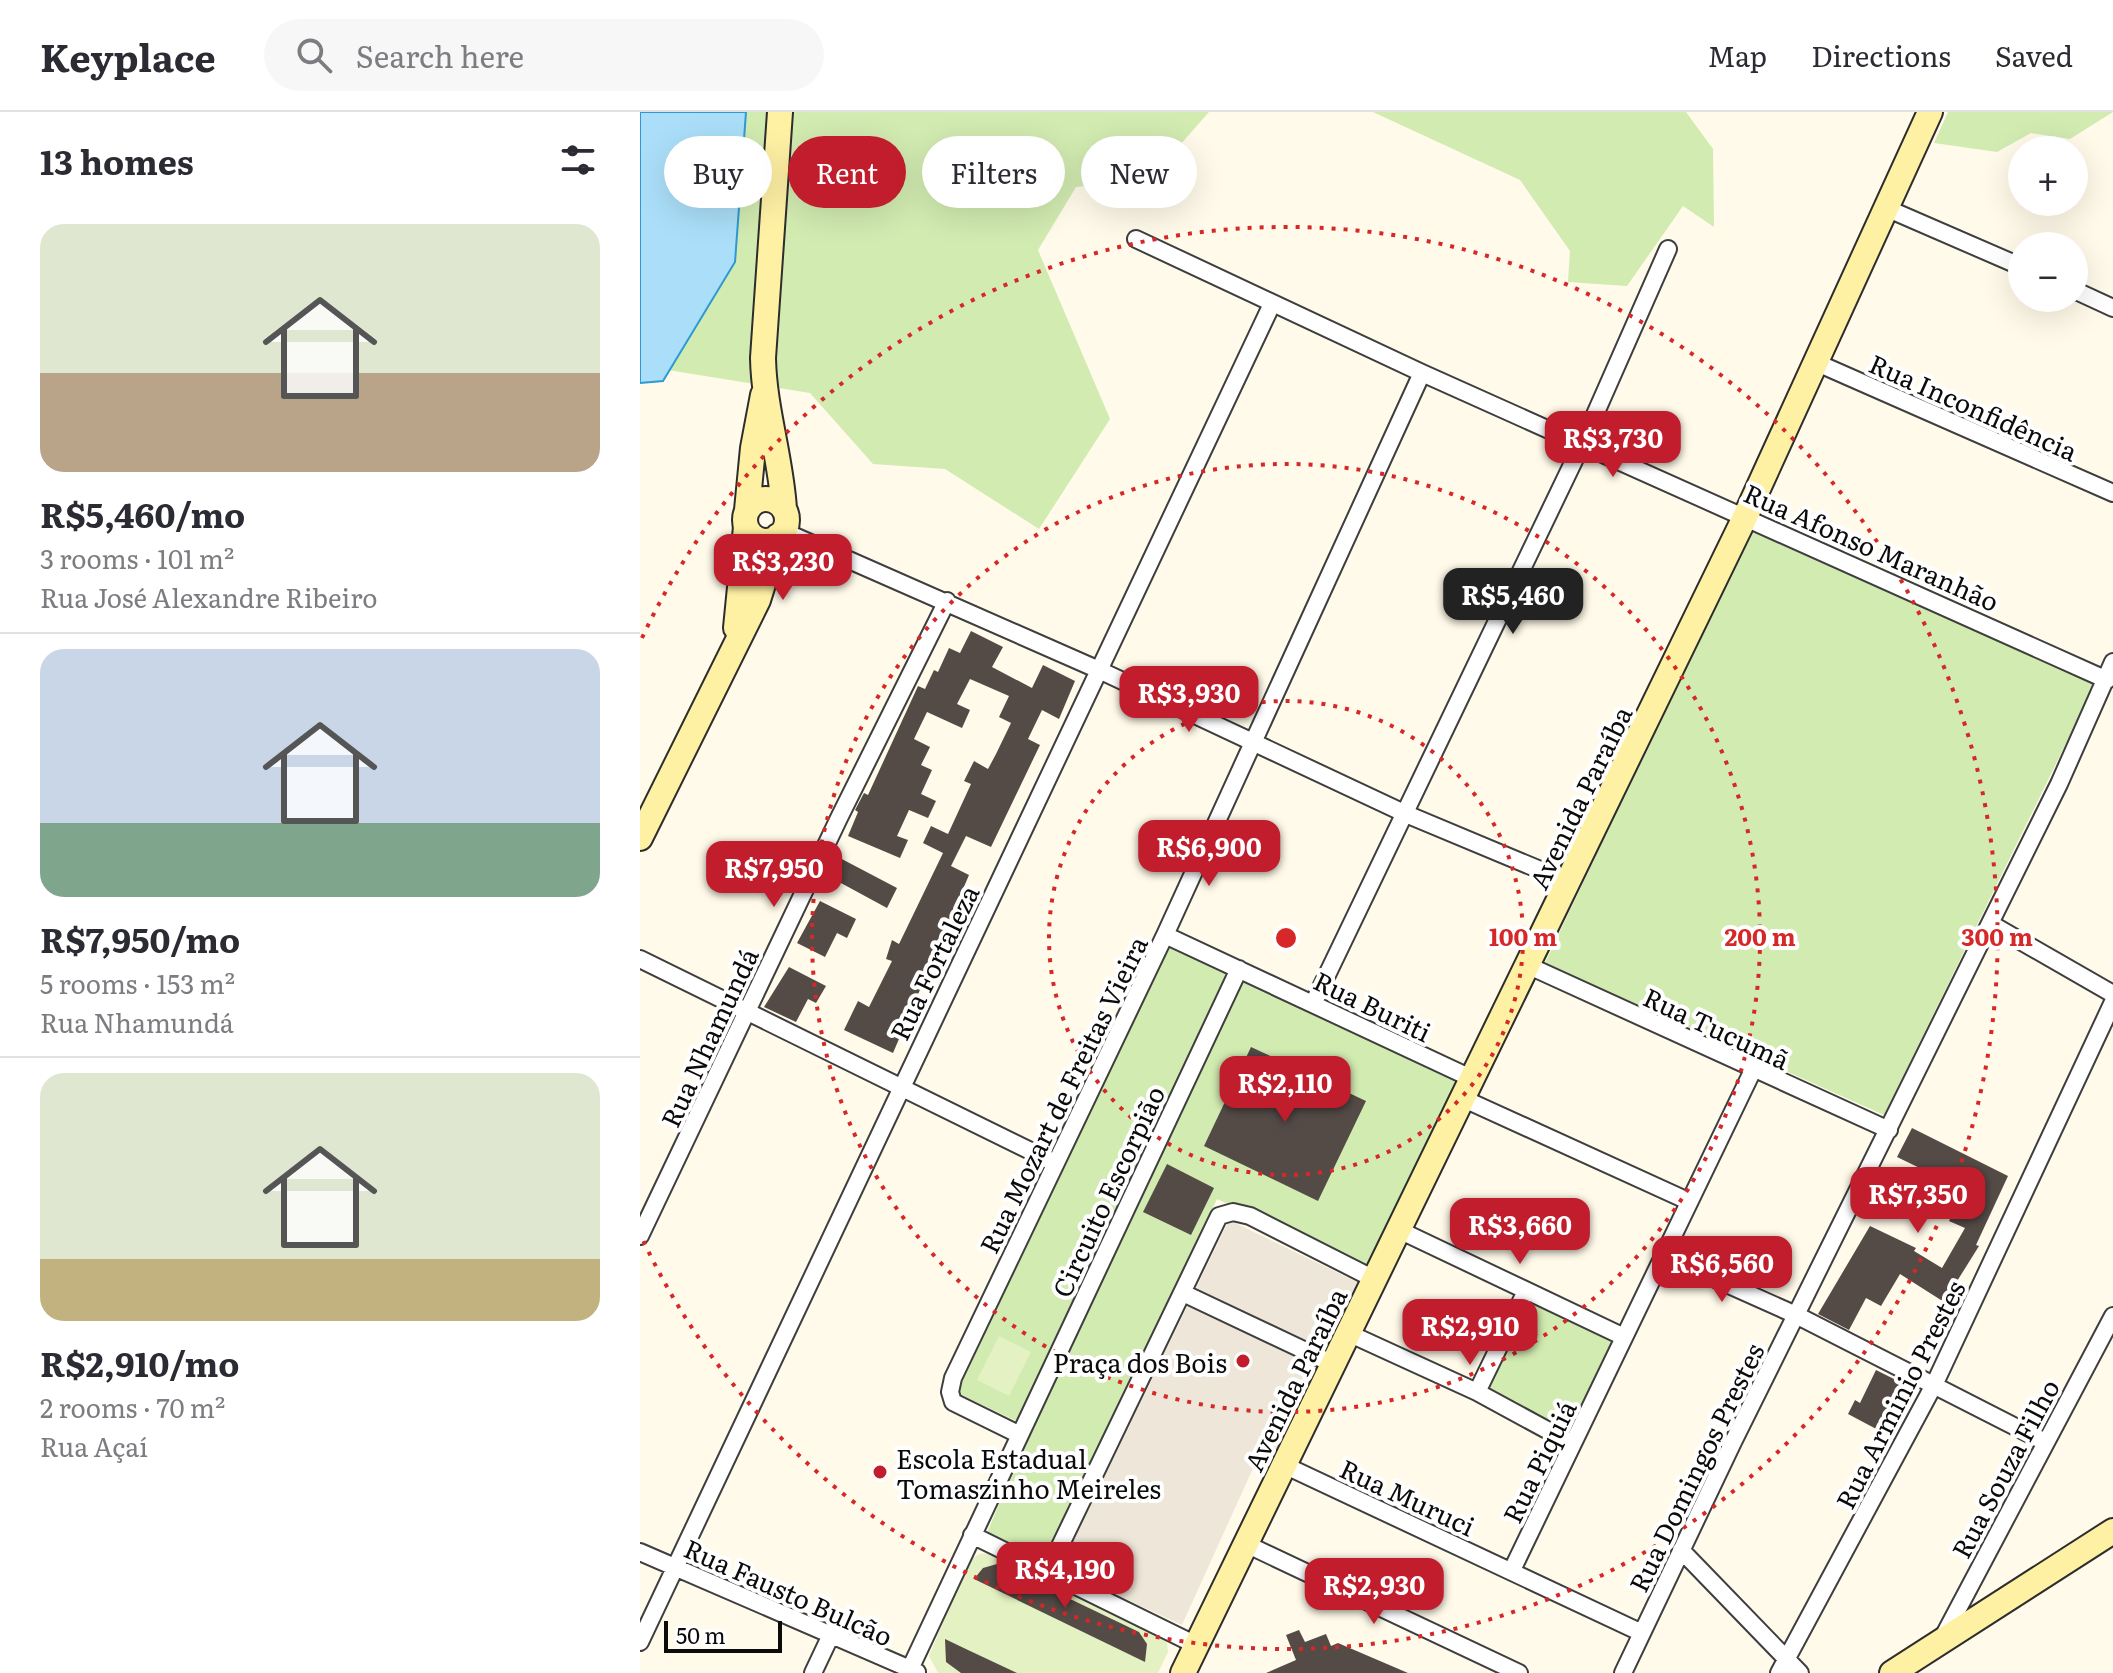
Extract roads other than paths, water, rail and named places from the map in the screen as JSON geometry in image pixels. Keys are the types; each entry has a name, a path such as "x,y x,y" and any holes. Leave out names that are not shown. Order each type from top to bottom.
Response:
{"street":[{"path":"733,648 754,435 764,393 780,112"},
{"name":"Avenida Paraíba","path":"1183,1673 1746,515 1930,112"},
{"path":"1886,208 2008,261"},
{"name":"Rua Afonso Maranhão","path":"1136,239 1422,373 2110,678"},
{"path":"1314,1002 1582,444 1668,249"},
{"path":"2088,296 2113,308"},
{"name":"Rua Fortaleza","path":"640,1642 1272,304"},
{"name":"Rua Inconfidência","path":"1815,362 2113,493"},
{"name":"Rua Mozart de Freitas Vieira","path":"1020,1435 955,1404 950,1392 1055,1163 1165,935 1422,373"},
{"path":"640,838 767,577 782,525 778,451 764,393"},
{"path":"746,518 761,499 770,499 782,525 1406,814 1569,882"},
{"path":"746,518 756,538 771,540 782,525"},
{"name":"Rua Nhamundá","path":"640,1236 947,601"},
{"name":"Rua Domingos Prestes","path":"1623,1673 1796,1315 1991,924 2110,678 2113,662"},
{"path":"1991,924 2113,994"},
{"name":"Rua Buriti","path":"1165,935 1314,1002 1468,1089 1688,1201"},
{"path":"640,959 1055,1163"},
{"name":"Rua Tucumã","path":"1527,965 1889,1130"},
{"name":"Circuito Escorpião","path":"1020,1435 1239,969"},
{"name":"Rua Arminio Prestes","path":"1782,1666 1935,1383 2113,1002"},
{"name":"Rua Piquiá","path":"1512,1570 1753,1070"},
{"path":"1048,1571 1183,1293 1215,1220 1233,1212 1266,1224 1374,1279"},
{"path":"1399,1230 1624,1337"},
{"path":"1664,1256 1796,1315 1935,1383 2045,1442"},
{"path":"1477,1392 1526,1291"},
{"path":"1183,1293 1333,1364"},
{"name":"Rua Souza Filho","path":"1939,1644 2045,1442 2111,1330"},
{"path":"1348,1333 1477,1392 1571,1443"},
{"path":"914,1671 972,1535 1020,1435"},
{"name":"Rua Muruci","path":"1284,1465 1642,1633"},
{"path":"1892,1673 2113,1531"},
{"path":"972,1535 1196,1645"},
{"path":"1246,1544 1519,1673"},
{"path":"1681,1550 1782,1666 1800,1673"},
{"name":"Rua Fausto Bulcão","path":"640,1552 914,1671"},
{"path":"813,1673 830,1637"}],"water":[{"path":"640,112 746,112 744,136 664,136 664,208 739,208 735,262 663,381 640,383"}],"place":[{"name":"Praça dos Bois","path":"1243,1361"},
{"name":"Escola Estadual Tomaszinho Meireles","path":"880,1472"}]}
